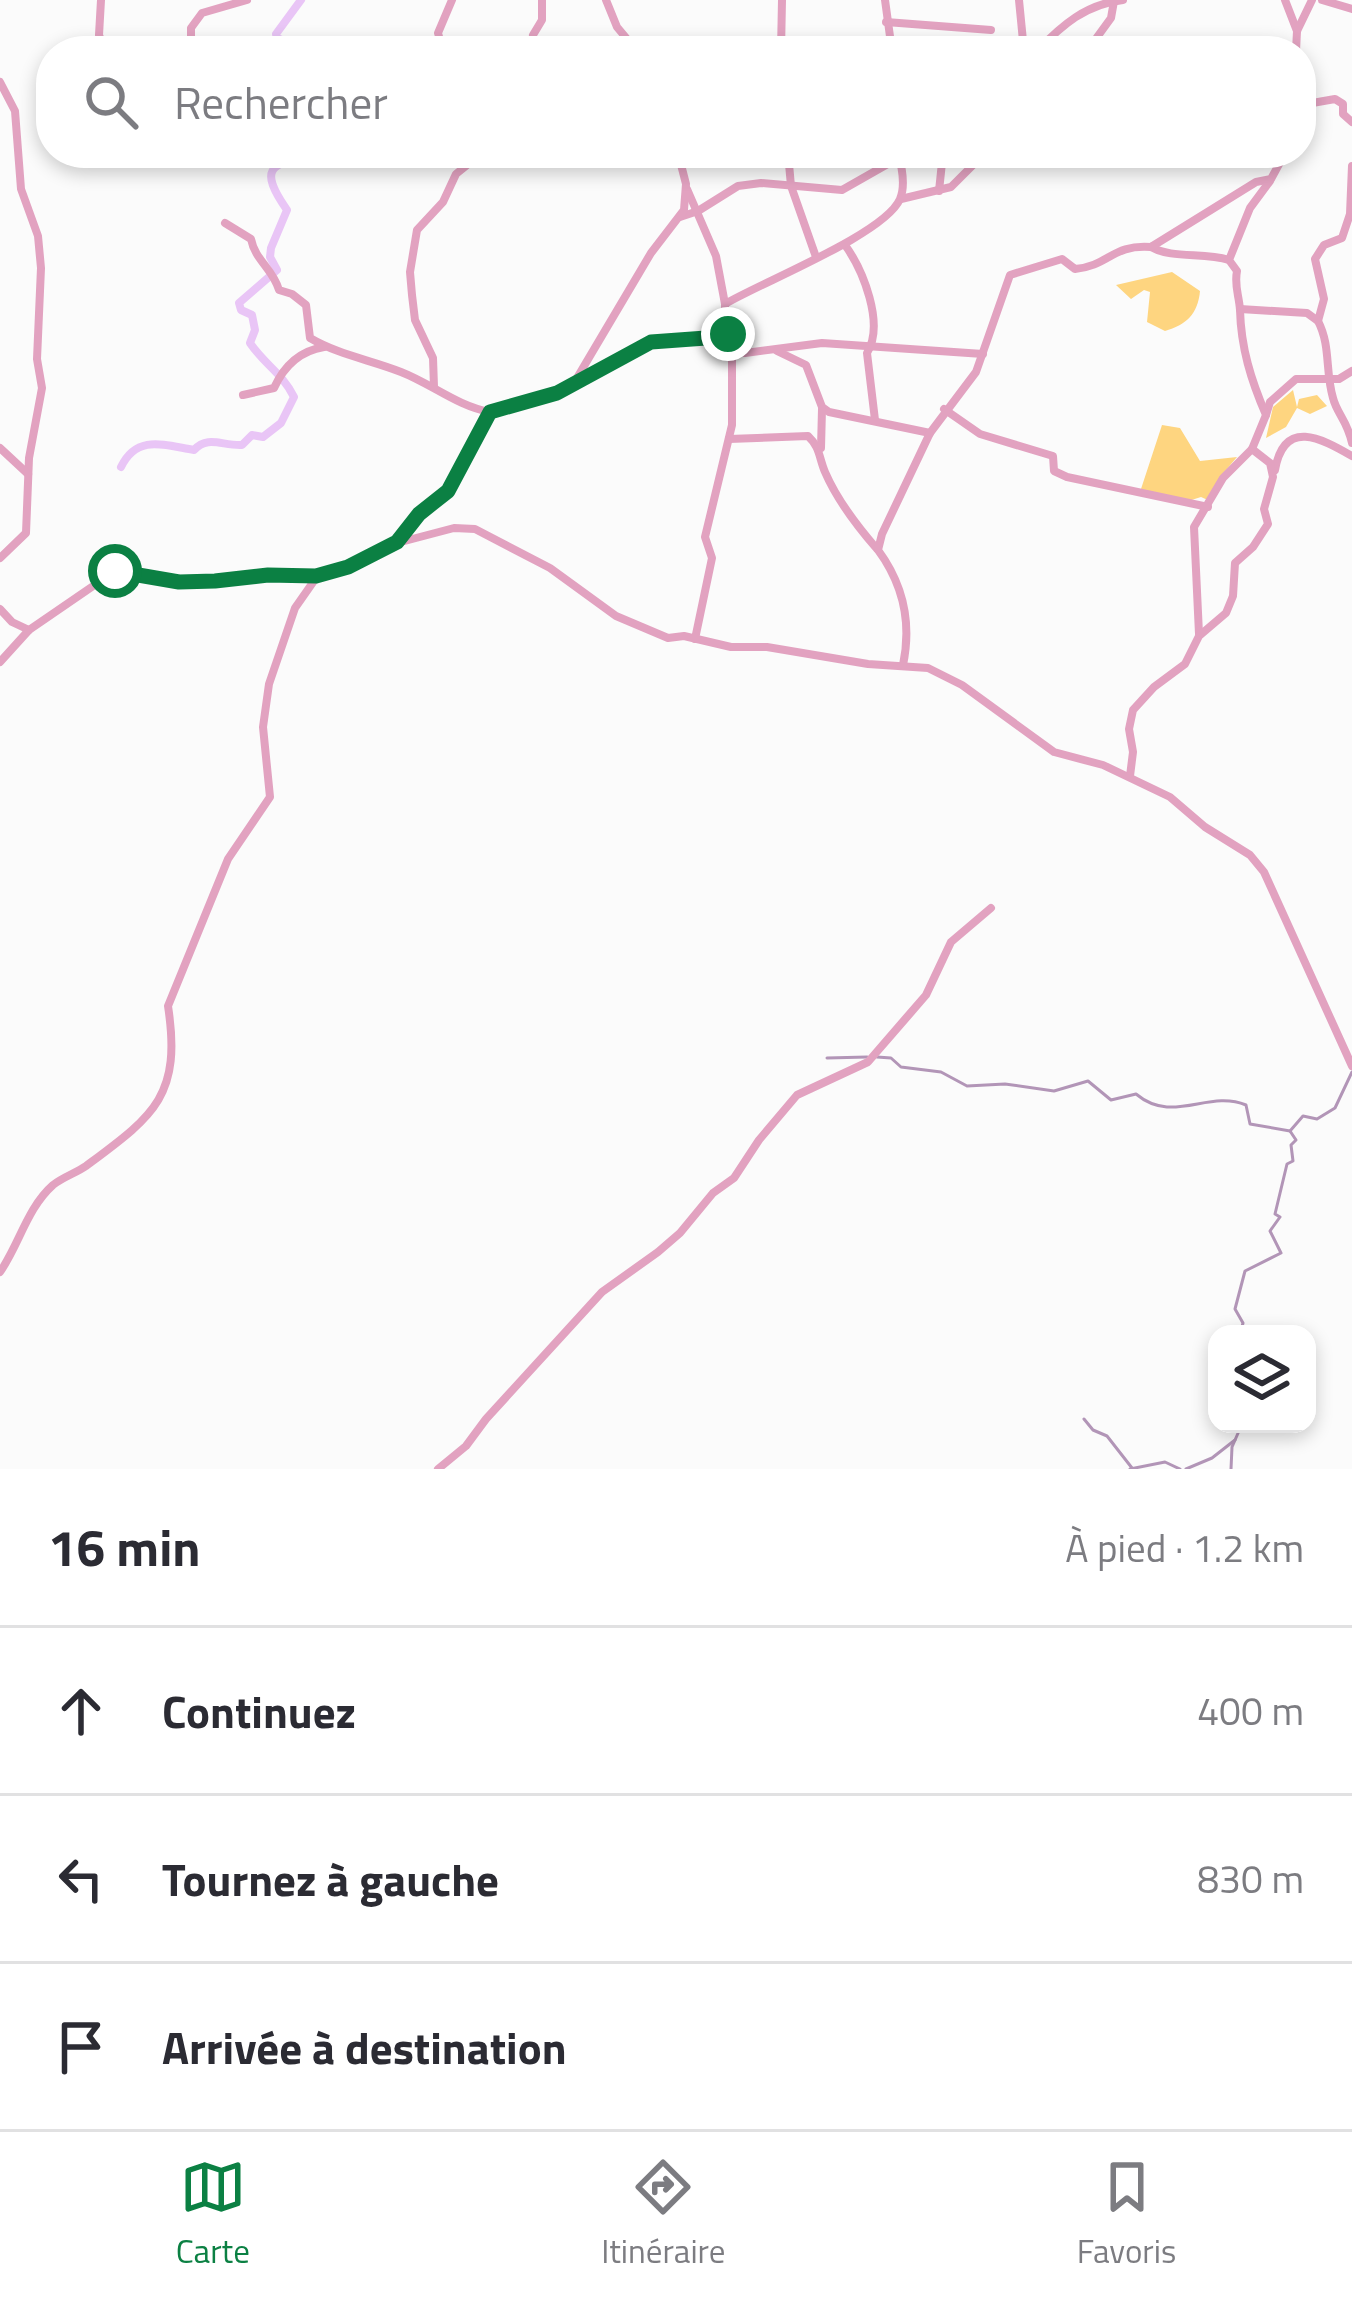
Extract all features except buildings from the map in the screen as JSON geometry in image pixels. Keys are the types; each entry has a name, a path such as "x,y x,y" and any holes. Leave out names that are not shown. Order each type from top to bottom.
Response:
{"street":[{"path":"99,36 101,0"},
{"path":"191,36 202,13 247,0"},
{"path":"439,36 452,0"},
{"path":"533,35 542,20 542,0"},
{"path":"607,0 617,27 626,36"},
{"path":"781,36 782,0"},
{"path":"885,0 889,36"},
{"path":"1019,0 1023,36"},
{"path":"1052,36 1086,5 1117,0 1098,36"},
{"path":"1286,0 1297,36"},
{"path":"1297,31 1312,0"},
{"path":"1322,0 1352,9"},
{"path":"886,22 991,30"},
{"path":"0,82 16,111 21,189 38,236 37,359 42,388 28,474 26,533 0,558"},
{"path":"1316,101 1335,98 1352,122"},
{"path":"1318,321 1324,299 1315,259 1324,245 1342,238 1352,166"},
{"path":"434,387 433,358 415,320 410,272 417,230 443,202 459,168"},
{"path":"681,168 716,256 732,345 729,439 705,538 712,558 695,639"},
{"path":"789,168 816,257"},
{"path":"680,217 698,212 738,186 842,190 878,168"},
{"path":"899,168 900,200"},
{"path":"939,191 942,168"},
{"path":"725,304 845,245 900,200 951,188 970,168"},
{"path":"1228,260 1250,208 1277,168"},
{"path":"1150,247 1256,182 1271,179"},
{"path":"574,383 651,253 680,217 686,188"},
{"path":"225,223 251,239 254,255 270,268 279,290 306,304 310,338 490,412 557,393 651,342 706,338 725,326"},
{"path":"845,245 866,280 873,344 867,352 875,420"},
{"path":"878,550 930,433 976,372 1010,275 1062,259 1076,269 1086,268 1130,245 1228,260 1237,271 1237,326 1244,357 1266,415"},
{"path":"1240,309 1306,313 1318,321 1328,340 1325,362 1334,407 1346,416 1352,443"},
{"path":"732,345 745,353 822,343 983,354"},
{"path":"243,395 274,388 286,366 302,353 325,347"},
{"path":"774,350 806,365 822,407 819,452"},
{"path":"1199,636 1194,527 1223,478 1252,449 1270,402 1296,379 1332,380 1352,371"},
{"path":"822,407 930,433"},
{"path":"944,409 980,434 1053,456 1054,471 1067,477 1208,508"},
{"path":"397,542 419,514 453,486 490,412"},
{"path":"729,439 808,436 852,518 898,578 908,628 903,664"},
{"path":"1130,776 1133,710 1185,664 1199,636 1226,613 1233,596 1235,563 1266,529 1264,509 1278,453 1293,439 1318,437 1352,457"},
{"path":"0,448 28,474"},
{"path":"1252,449 1270,463 1273,477"},
{"path":"0,662 29,630 117,571 179,582 316,576 348,567 397,542 454,528 475,529 550,568 616,616 668,638 928,668 962,686 1054,752 1130,776 1170,797 1205,827 1250,855 1264,872 1352,1066"},
{"path":"0,1272 18,1234 53,1185 127,1137 170,1081 168,1006 228,859 270,797 263,727 269,684 295,608 316,576"},
{"path":"0,609 29,630"},
{"path":"438,1469 466,1446 602,1292 680,1233 712,1193 734,1178 797,1095 868,1062 926,995 951,942 991,908"}],"shaded area":[{"path":"1172,272 1200,291 1190,317 1165,331 1147,322 1150,292 1144,290 1131,299 1116,285"},
{"path":"1293,390 1297,407 1299,399 1317,395 1327,406 1310,414 1297,408 1286,427 1266,438 1273,407"},
{"path":"1162,425 1180,428 1200,461 1237,457 1220,477 1210,501 1201,497 1182,503 1141,489"}],"waterway":[{"path":"276,36 301,0"},
{"path":"121,467 143,446 194,450 210,442 242,445 252,435 263,437 281,423 294,397 250,343 255,330 252,315 241,310 239,303 277,270 271,248 287,210 272,182 275,168"},
{"path":"827,1058 867,1057"},
{"path":"877,1057 891,1058 901,1067 941,1072 967,1086 1005,1084 1054,1091 1088,1081 1111,1100 1136,1094 1163,1107 1232,1101 1246,1105 1250,1124 1290,1131"},
{"path":"1242,1325 1235,1309 1245,1271 1281,1253 1270,1231 1280,1217 1275,1214 1287,1164 1293,1161 1291,1145 1296,1140 1290,1131 1303,1116 1317,1119 1335,1108 1352,1072"},
{"path":"1084,1419 1107,1436 1132,1468"},
{"path":"1231,1469 1238,1433"},
{"path":"1186,1469 1212,1458 1235,1440"},
{"path":"1130,1469 1165,1462 1180,1469"}],"route":[{"path":"115,571 179,582 268,575 302,578 348,567 397,542 419,514 448,491 490,412 557,393 660,339 713,337 725,326 728,334"}]}
